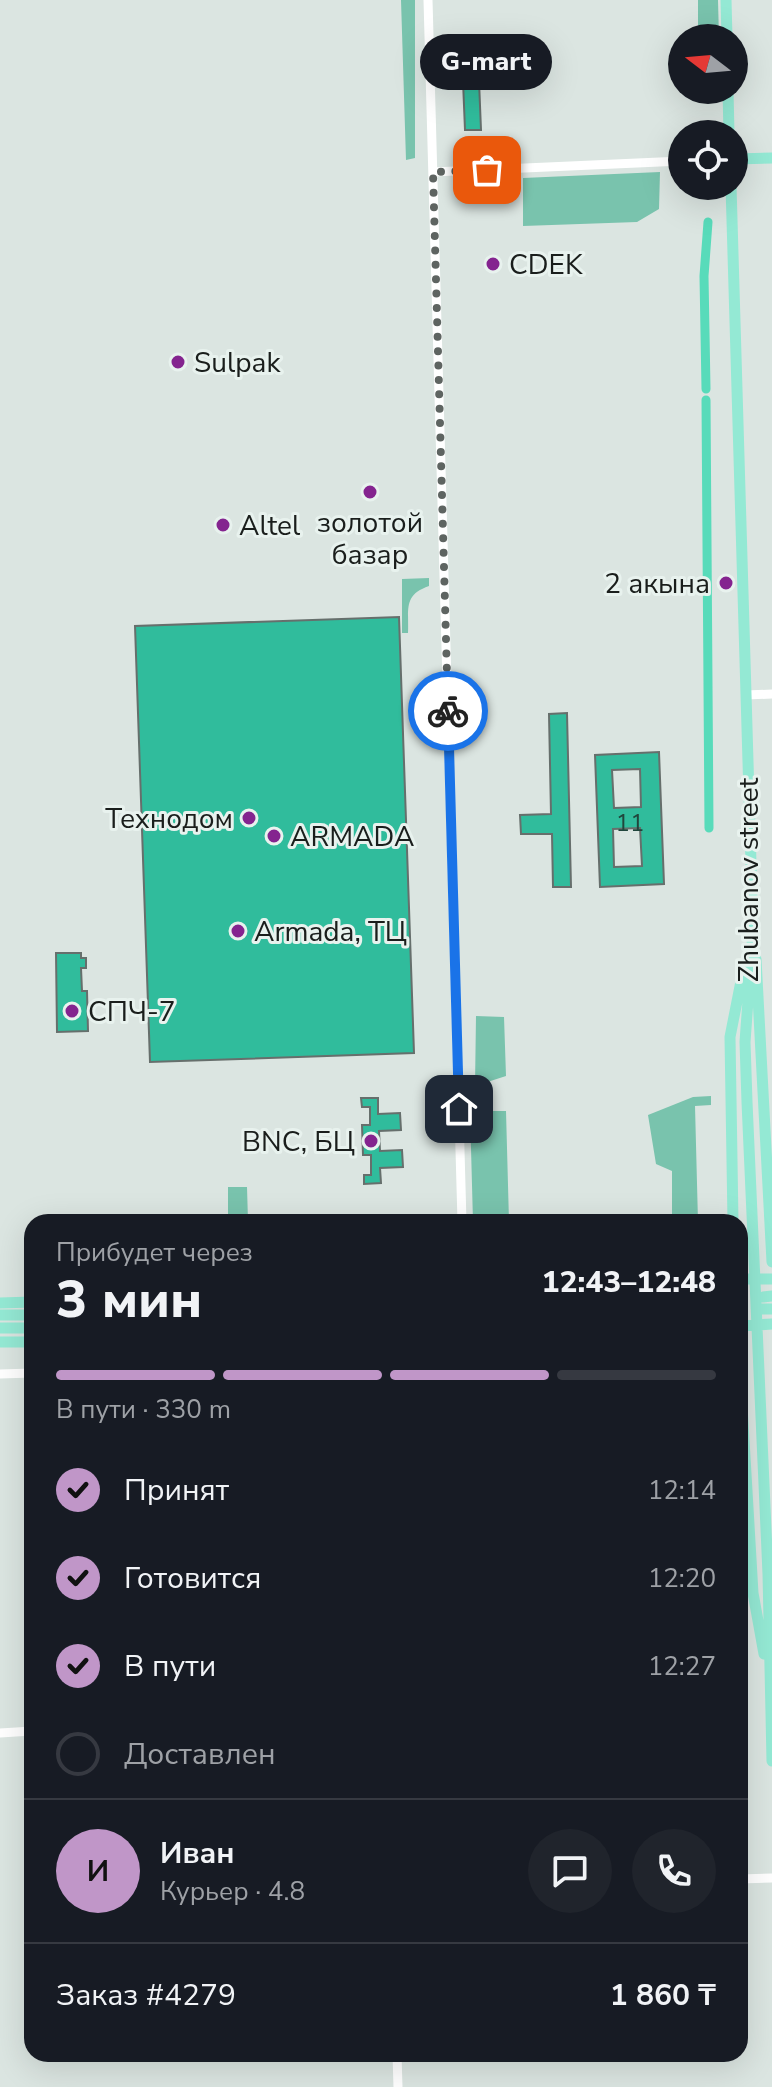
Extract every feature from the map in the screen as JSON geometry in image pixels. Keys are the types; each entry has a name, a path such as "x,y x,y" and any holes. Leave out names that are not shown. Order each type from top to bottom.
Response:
{"main road":[{"path":"726,0 727,24"},
{"path":"748,159 772,158"},
{"name":"Zhubanov street","path":"731,200 753,931 746,1029 747,1102 768,1574 770,1689"},
{"path":"753,931 768,1122 772,1262"},
{"path":"733,1214 730,1037 753,931"},
{"path":"748,1279 772,1279"},
{"path":"0,1303 24,1302"},
{"path":"0,1315 24,1315"},
{"path":"748,1326 772,1324"},
{"path":"0,1328 24,1328"},
{"path":"0,1342 24,1342"},
{"path":"748,1508 753,1593 770,1689"},
{"path":"772,1672 772,1761"}],"street":[{"path":"428,0 462,1214"},
{"path":"433,172 668,162"},
{"path":"746,695 772,694"},
{"path":"0,1374 24,1373"},
{"path":"0,1733 24,1732"},
{"path":"748,1879 772,1878"},
{"path":"397,2062 398,2087"}],"green space":[{"path":"401,0 415,0 415,158 406,160"},
{"path":"698,0 718,0 719,24 698,24"},
{"path":"660,172 659,209 637,222 523,226 523,178"},
{"path":"429,578 429,586 411,598 408,633 402,633 402,579"},
{"path":"476,1016 504,1017 506,1076 475,1086"},
{"path":"711,1096 711,1105 695,1106 698,1214 672,1214 672,1171 656,1164 648,1115 693,1097"},
{"path":"470,1111 506,1111 509,1214 473,1214"},
{"path":"228,1187 247,1187 248,1214 228,1214"}],"building":[{"path":"463,81 479,81 481,130 465,130"},
{"name":"ARMADA","path":"399,617 414,1053 150,1062 135,626"},
{"path":"567,713 571,887 553,887 552,834 521,834 520,815 551,814 549,714"},
{"path":"659,752 664,884 600,887 595,755","holes":["640,769 641,807 614,808 612,770","640,828 642,866 614,867 613,829"]},
{"name":"СПЧ-7","path":"56,953 81,953 81,958 86,958 86,968 81,968 82,991 87,991 88,1031 57,1032"},
{"name":"BNC, БЦ","path":"361,1098 378,1098 378,1114 400,1113 401,1130 379,1131 380,1151 402,1150 403,1167 380,1168 381,1183 364,1184 364,1175 371,1175 371,1155 363,1155 362,1125 370,1125 370,1107 362,1107"}],"waterway":[{"path":"706,389 704,276 708,222"},
{"path":"706,400 709,828"}],"way so far":[{"path":"448,711 433,172 487,170"}],"place":[{"name":"G-mart","path":"487,170"},
{"name":"CDEK","path":"493,264"},
{"name":"Sulpak","path":"178,362"},
{"name":"золотой базар","path":"370,492"},
{"name":"Altel","path":"223,525"},
{"name":"2 акына","path":"726,583"},
{"name":"Технодом","path":"249,818"},
{"name":"ARMADA","path":"274,836"},
{"name":"Armada, ТЦ","path":"238,931"},
{"name":"СПЧ-7","path":"72,1011"},
{"name":"BNC, БЦ","path":"371,1141"}],"route":[{"path":"448,711 459,1109"}]}
